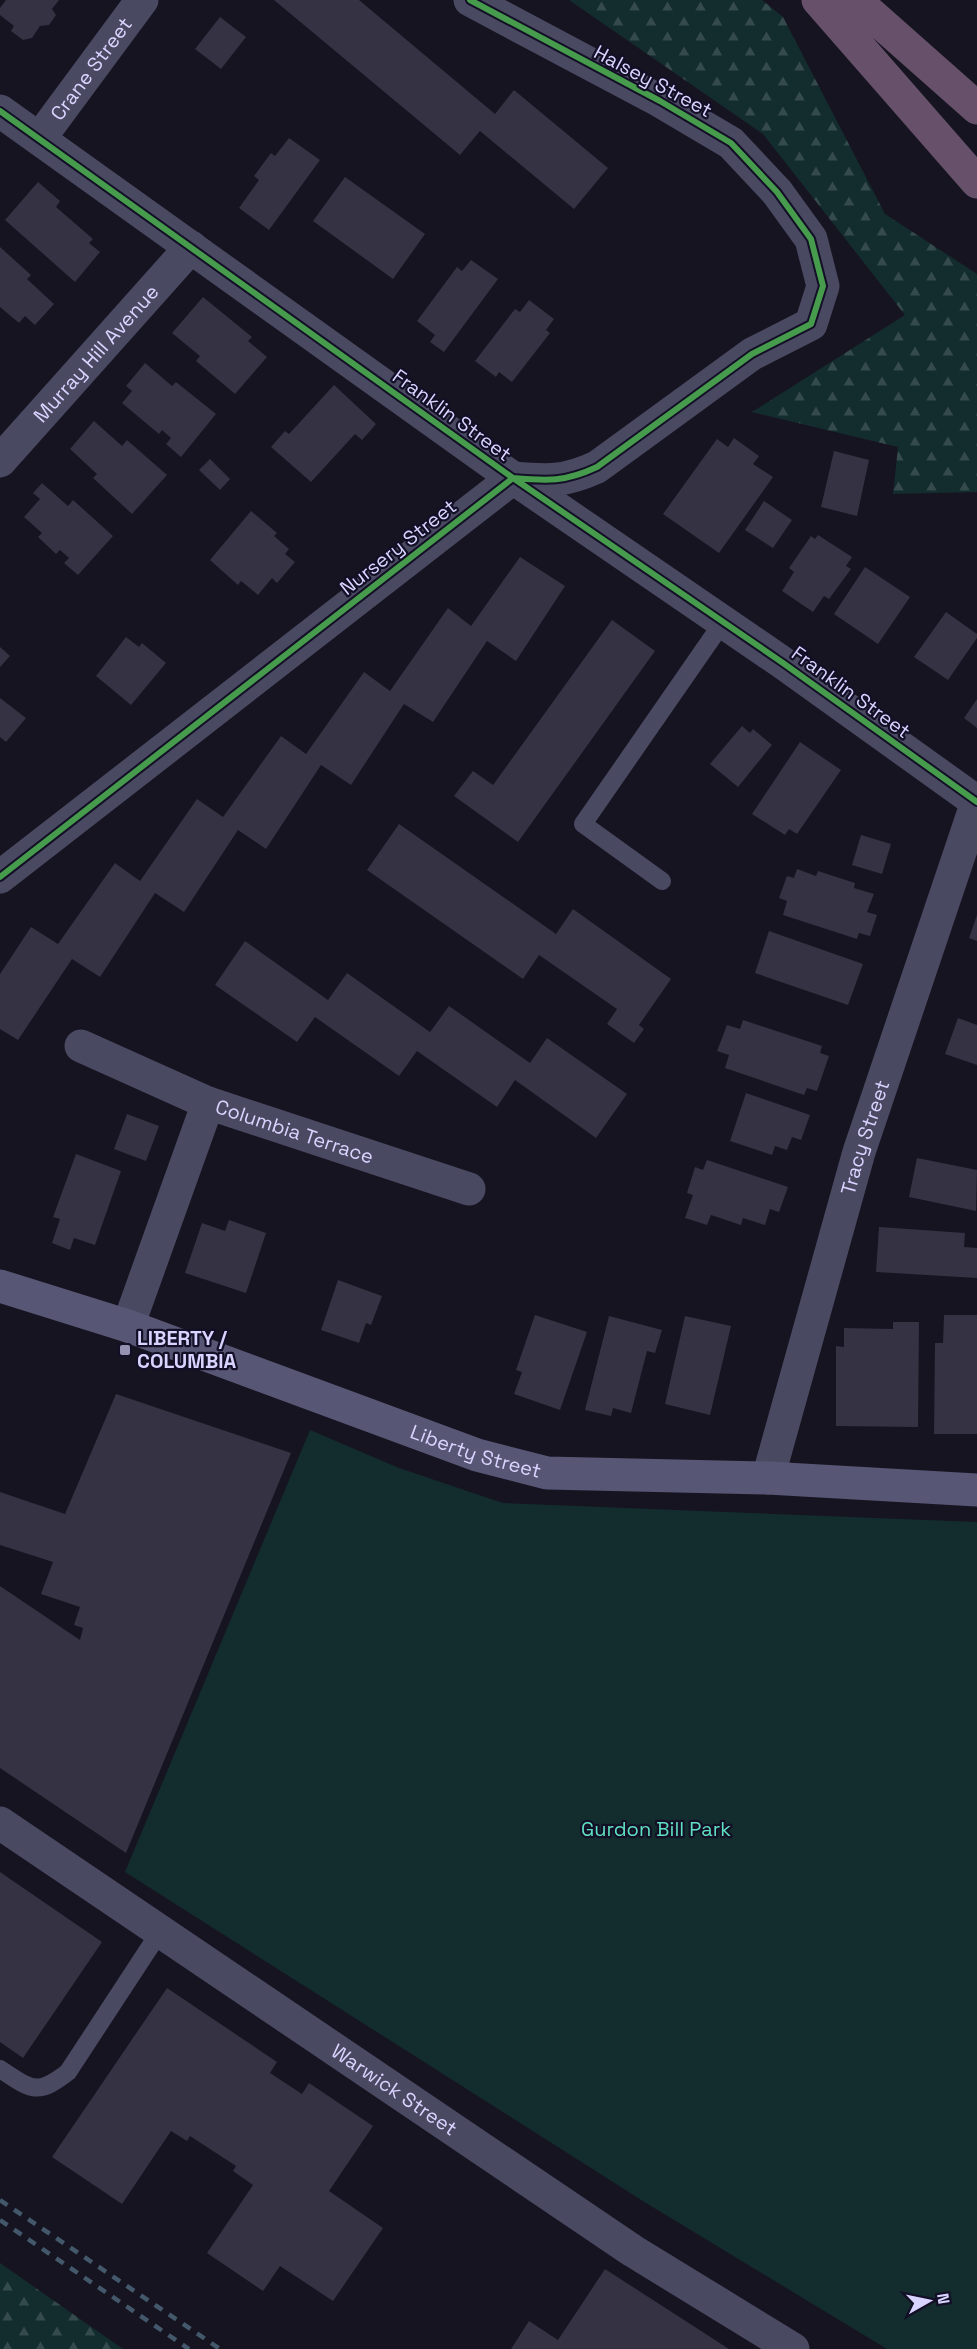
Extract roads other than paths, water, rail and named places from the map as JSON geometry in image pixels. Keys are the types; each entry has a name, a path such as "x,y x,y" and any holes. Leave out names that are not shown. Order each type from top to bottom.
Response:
{"highway":[{"path":"818,0 977,182"},
{"path":"855,0 977,108"}],"main road":[{"name":"Liberty Street","path":"0,1286 128,1326 477,1455 547,1473 768,1478 977,1490"}],"street":[{"name":"Crane Street","path":"40,138 142,0"},
{"name":"Halsey Street","path":"470,0 660,101 730,143 777,192 811,239 823,286 811,324 752,354 597,467 573,478 554,482 513,478"},
{"name":"Franklin Street","path":"0,111 513,478 723,622 977,802"},
{"name":"Murray Hill Avenue","path":"0,461 191,247"},
{"name":"Nursery Street","path":"0,877 513,478"},
{"name":"Tracy Street","path":"768,1478 859,1152 977,802"},
{"path":"81,1046 208,1103"},
{"name":"Columbia Terrace","path":"128,1326 208,1103 469,1189"},
{"name":"Warwick Street","path":"0,1822 633,2251 793,2349"}],"lane":[{"path":"662,881 583,824 723,622"},
{"path":"0,2069 29,2088 49,2087 68,2072 160,1930"}],"railway":[{"path":"0,2200 220,2349"},
{"path":"0,2220 189,2349"}],"place":[{"name":"LIBERTY / COLUMBIA","path":"125,1350"}],"park label":[{"name":"Gurdon Bill Park","path":"656,1829"}]}
